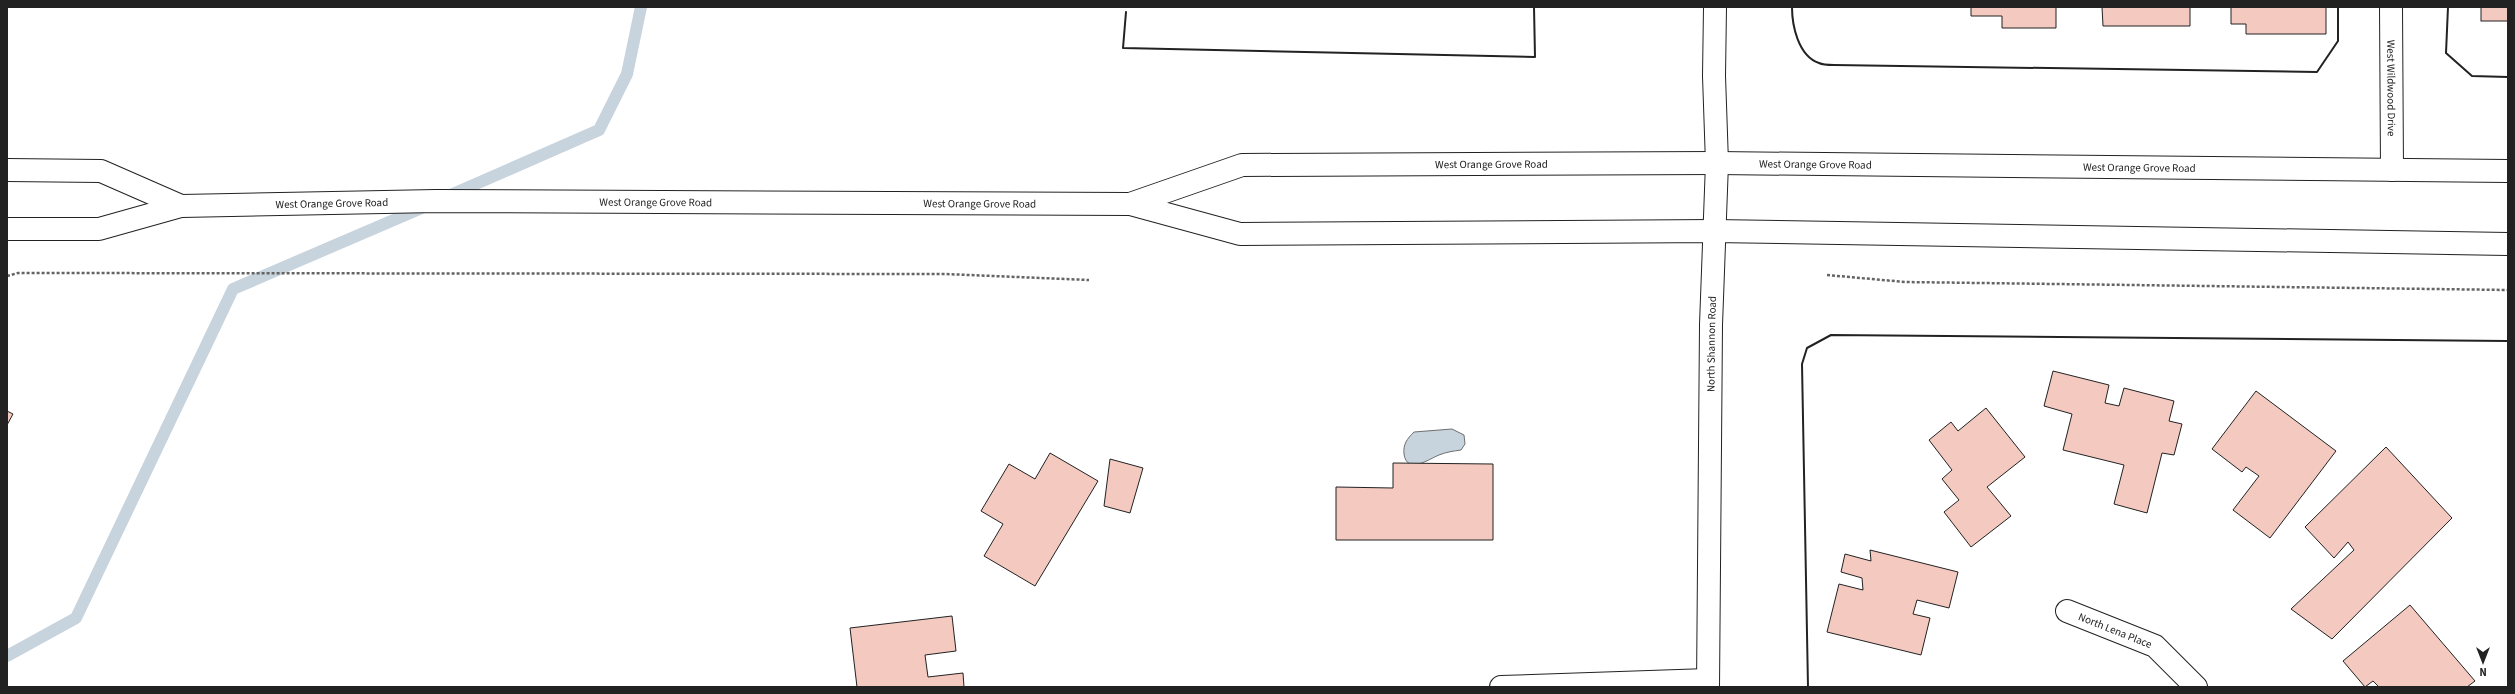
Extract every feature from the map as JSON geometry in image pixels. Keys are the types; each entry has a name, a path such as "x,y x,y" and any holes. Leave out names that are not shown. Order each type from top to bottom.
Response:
{"main road":[{"name":"North Shannon Road","path":"1501,687 1708,684 1711,325 1717,163 1714,76 1715,7"},
{"name":"West Wildwood Drive","path":"2391,7 2392,170"},
{"name":"West Orange Grove Road","path":"1130,204 1242,165 1717,163 2508,171"},
{"name":"West Orange Grove Road","path":"7,170 101,171 181,206"},
{"name":"West Orange Grove Road","path":"7,229 99,229 181,206 436,201 1130,204 1240,234 1714,230 2508,244"},
{"name":"North Lena Place","path":"2067,611 2155,646 2196,687"}],"path":[{"path":"7,276 18,273 945,274 1089,280"},
{"path":"1828,275 1905,282 2508,290"}],"shaded area":[{"path":"1452,429 1464,435 1465,444 1461,450 1442,454 1414,465 1409,464 1406,460 1404,454 1405,444 1407,439 1414,432"}],"building":[{"path":"1971,7 2056,7 2056,28 2002,28 2002,16 1971,16"},
{"path":"2102,7 2190,7 2190,26 2103,26"},
{"path":"2231,7 2326,7 2326,34 2246,34 2246,24 2231,24"},
{"path":"2481,7 2508,7 2508,21 2481,21"},
{"path":"2053,371 2109,385 2105,403 2119,406 2124,388 2174,401 2169,421 2182,424 2174,455 2162,453 2147,513 2114,504 2124,465 2063,450 2072,414 2044,406"},
{"path":"2256,391 2336,451 2270,538 2233,510 2259,476 2246,467 2242,472 2212,449"},
{"path":"1986,408 2025,457 1987,487 2011,516 1971,547 1944,512 1959,500 1942,479 1952,470 1929,440 1951,422 1958,431"},
{"path":"7,411 13,414 7,425"},
{"path":"2386,447 2452,518 2332,639 2291,609 2354,550 2348,542 2334,558 2305,527"},
{"path":"1050,453 1098,481 1035,586 984,556 1003,524 981,511 1009,464 1035,479"},
{"path":"1110,459 1143,468 1130,513 1104,506"},
{"path":"1393,463 1493,464 1493,540 1336,540 1336,487 1393,488"},
{"path":"1870,550 1958,572 1949,608 1917,600 1913,614 1930,618 1921,655 1827,632 1839,584 1863,590 1862,578 1841,572 1845,554 1871,561"},
{"path":"2410,605 2475,681 2467,687 2379,687 2373,681 2365,687 2343,661"},
{"path":"952,616 956,651 925,655 928,677 963,673 964,687 857,687 850,628"}],"waterway":[{"path":"446,197 599,130 627,74 641,7"},
{"path":"7,656 76,618 233,289 424,207"}],"wall":[{"path":"1126,12 1123,48 1535,57 1534,7"},
{"path":"1792,7 1795,31 1801,47 1812,59 1824,65 2317,72 2338,41 2338,7"},
{"path":"2448,7 2446,53 2472,76 2508,77"},
{"path":"1808,687 1802,364 1807,348 1831,335 2508,341"}]}
